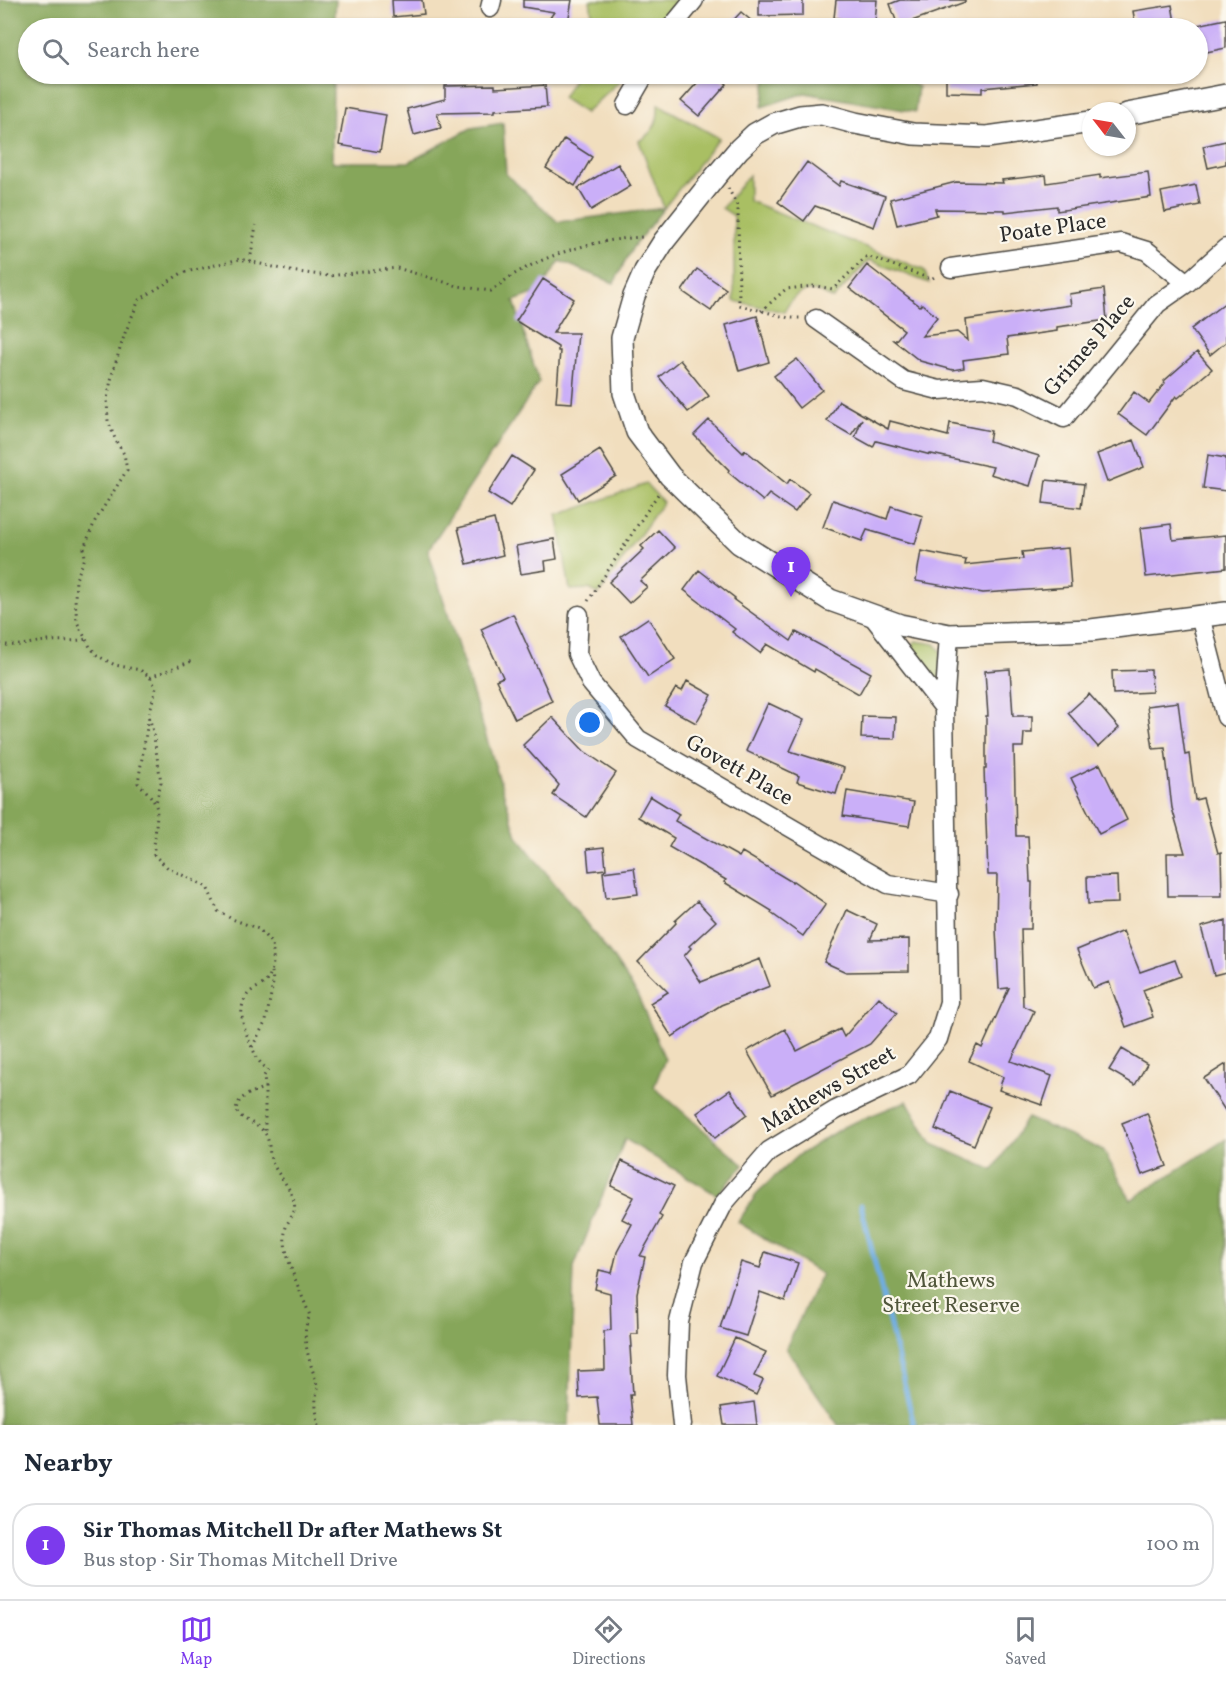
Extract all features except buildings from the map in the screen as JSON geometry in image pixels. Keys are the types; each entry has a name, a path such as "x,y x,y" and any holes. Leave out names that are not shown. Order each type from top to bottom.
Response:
{"street":[{"path":"679,18 694,0"},
{"path":"627,105 639,84"},
{"path":"1136,112 1226,95"},
{"path":"1082,123 987,137 913,134 822,114 800,116 773,124 755,134 739,149 664,241 645,271 634,296 622,338 624,393 637,432 670,476 739,543 830,600 900,626 949,635 1091,630 1226,613"},
{"name":"Poate Place","path":"951,268 1121,243 1147,251 1187,283"},
{"name":"Grimes Place","path":"816,319 904,381 939,390 983,387 1018,394 1064,418 1157,304 1187,283 1226,248"},
{"path":"871,614 944,708"},
{"name":"Govett Place","path":"579,615 577,654 591,683 638,739 888,884 949,894"},
{"path":"1200,616 1226,717"},
{"name":"Mathews Street","path":"682,1425 677,1375 679,1322 694,1262 724,1203 769,1151 836,1110 909,1075 938,1039 949,1002 949,894 944,708 949,635"}],"path":[{"path":"731,191 738,207 739,305 789,318 816,319"},
{"path":"250,261 256,225"},
{"path":"252,1047 266,1021 273,983 272,944 259,929 218,911 207,887 168,868 154,855 153,841 158,812 156,804 138,783 156,688 150,676 140,670 115,665 98,656 77,622 76,579 85,558 84,548 95,521 127,470 124,454 108,421 107,399 113,371 139,300 182,273 240,259 290,271 329,276 397,268 458,286 491,291 521,270 578,247 626,238 648,237 664,241"},
{"path":"761,311 786,289 815,286 833,289 867,256 931,279 951,268"},
{"path":"579,615 670,476"},
{"path":"0,644 17,647 46,641 86,639"},
{"path":"150,676 192,661"},
{"path":"149,716 161,782 156,804"},
{"path":"272,969 266,982 248,994 243,1004 242,1016 244,1030 252,1047 261,1065 268,1069 264,1076 265,1132 272,1162 283,1178 295,1206 294,1214 285,1231 287,1254 310,1316 305,1324 307,1348 318,1388 316,1411 319,1425"},
{"path":"265,1087 248,1093 236,1105 236,1110 242,1117 251,1120 265,1132"}],"green space":[{"path":"0,0 336,0 335,18 18,18 18,84 333,84 332,162 409,162 471,128 503,123 506,174 558,222 664,208 633,247 614,283 560,261 539,292 514,301 539,382 428,550 517,836 611,955 637,994 665,1059 654,1087 744,1165 717,1195 625,1139 574,1267 569,1425 0,1425"},
{"path":"590,0 678,0 662,18 593,18"},
{"path":"570,84 616,84 585,113 562,98"},
{"path":"765,84 912,84 918,87 915,112 805,93 762,107"},
{"path":"658,104 719,138 664,208 639,141 654,126 658,116"},
{"path":"749,175 749,201 924,270 929,283 869,260 833,299 817,292 805,291 794,298 784,312 734,301 734,216 722,208"},
{"path":"646,484 663,502 599,594 589,589 570,590 557,514"},
{"path":"916,641 935,644 941,651 940,678 936,681 930,679 909,648"},
{"name":"Mathews Street Reserve","path":"907,1101 932,1144 993,1170 1027,1118 1103,1150 1131,1200 1226,1139 1226,1425 838,1425 786,1348 821,1274 738,1222 758,1192 797,1156 843,1127"}],"waterway":[{"path":"861,1205 914,1425"}],"place":[{"name":"Sir Thomas Mitchell Dr after Mathews St","path":"791,597"}]}
